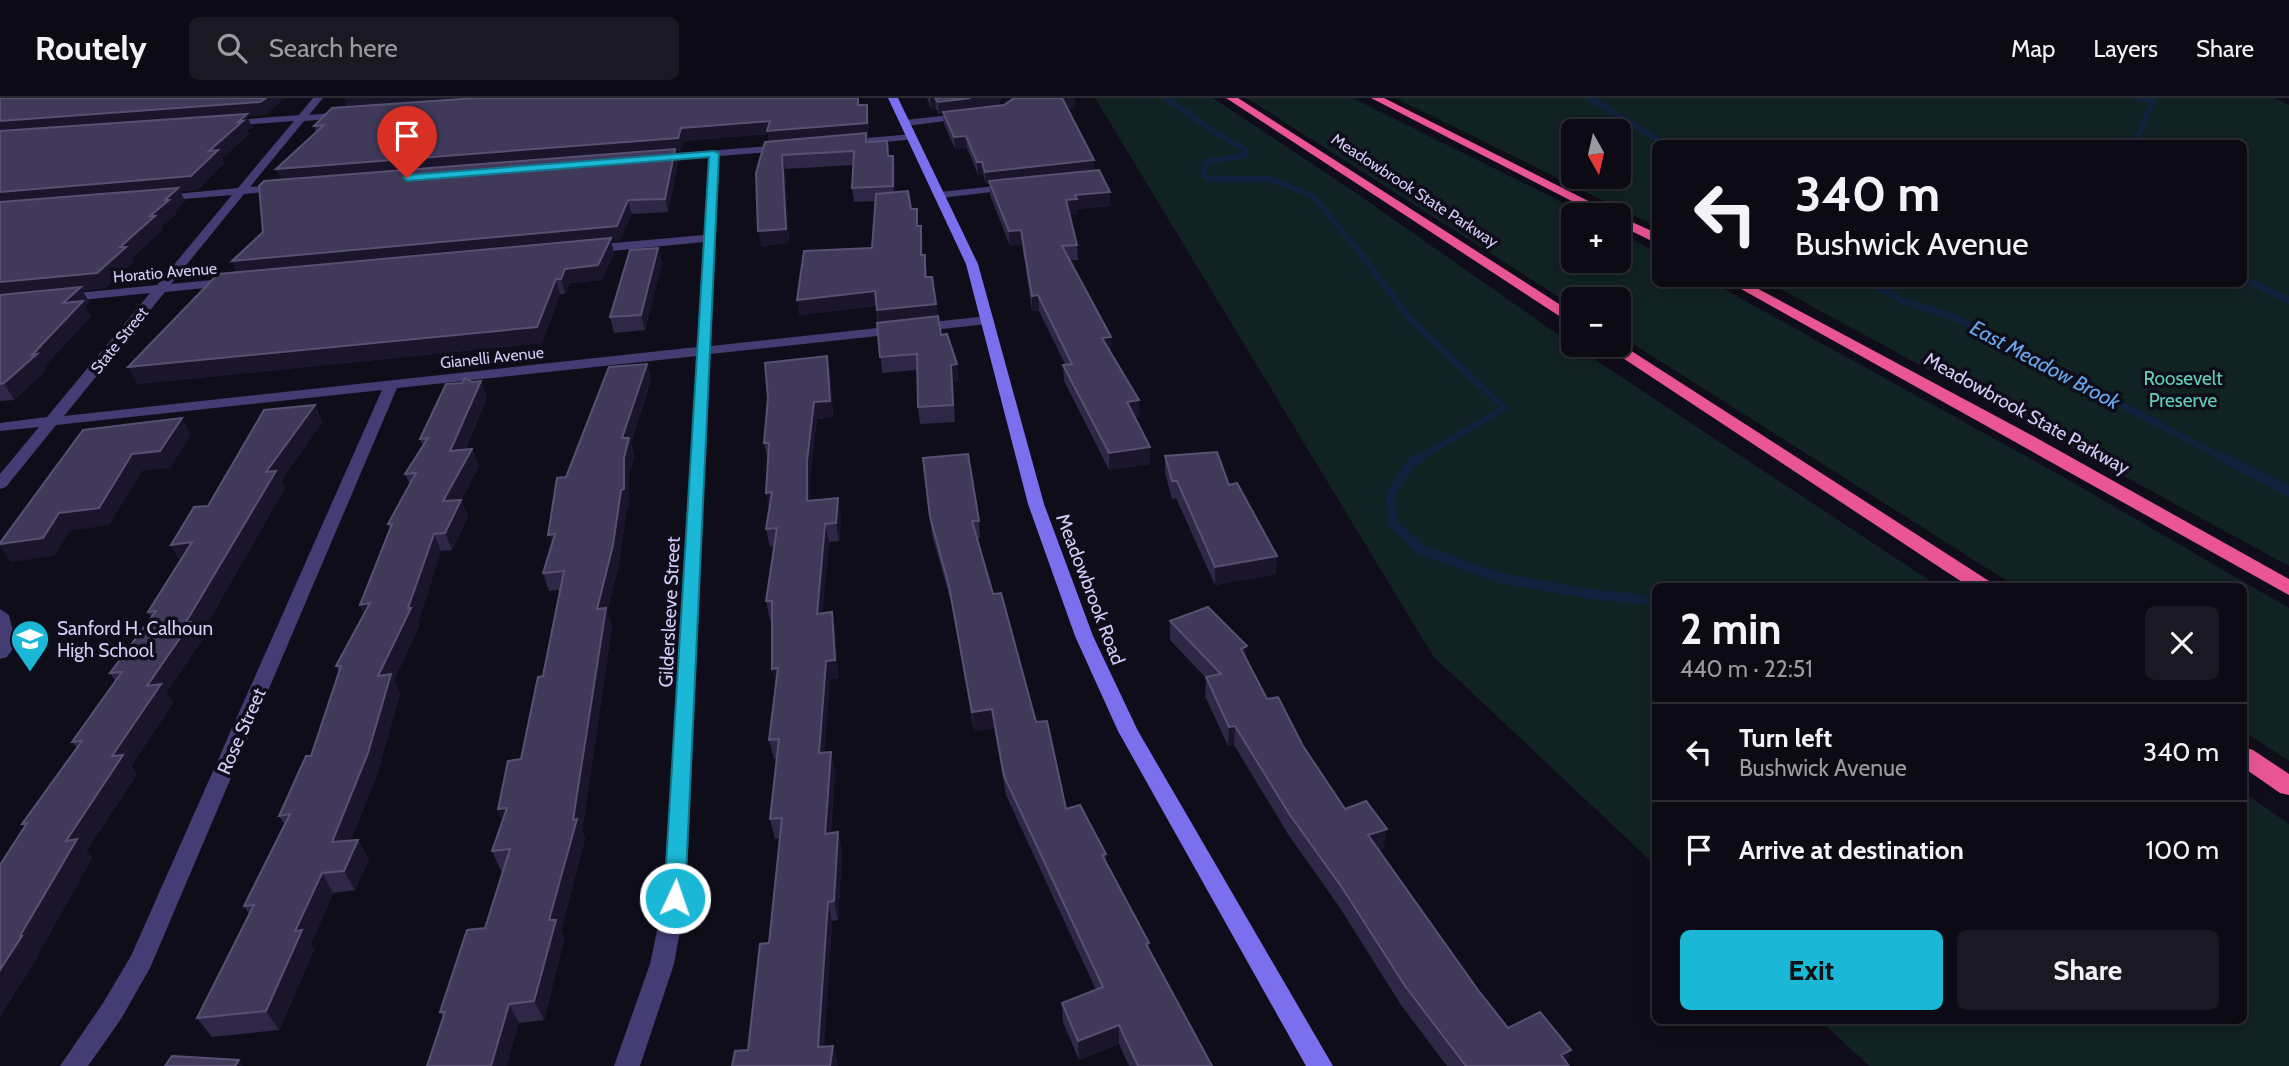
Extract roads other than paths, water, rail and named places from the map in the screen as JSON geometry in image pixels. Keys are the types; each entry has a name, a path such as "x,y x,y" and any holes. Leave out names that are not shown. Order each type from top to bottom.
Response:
{"highway":[{"name":"Meadowbrook State Parkway","path":"1231,98 1561,312"},
{"path":"1376,98 1584,203"},
{"path":"1631,226 1652,237"},
{"name":"Meadowbrook State Parkway","path":"1745,287 2027,440 2289,588"},
{"path":"1629,357 1977,583"},
{"path":"2247,758 2289,786"}],"street":[{"name":"State Street","path":"0,484 318,98"},
{"name":"Meadowbrook Road","path":"893,98 971,264 1036,504 1084,636 1128,731 1320,1066"},
{"path":"219,124 356,114"},
{"path":"826,144 978,115"},
{"path":"644,159 798,147"},
{"name":"Gildersleeve Street","path":"627,1066 662,964 675,898 714,153"},
{"path":"940,195 1031,185"},
{"path":"147,199 296,187"},
{"path":"573,250 710,238"},
{"name":"Horatio Avenue","path":"54,299 243,281"},
{"name":"Gianelli Avenue","path":"0,427 988,320"},
{"name":"Rose Street","path":"73,1066 112,1011 141,961 391,385"},
{"path":"0,615 7,644 0,653"}],"waterway":[{"path":"1166,98 1214,132 1246,150 1243,156 1206,162 1203,174 1209,179 1271,179 1313,196 1362,255"},
{"name":"East Meadow Brook","path":"1590,98 1658,140"},
{"path":"2136,140 2153,101 2141,98"},
{"path":"1361,254 1409,318 1504,408 1418,459"},
{"path":"2247,280 2289,300"},
{"name":"East Meadow Brook","path":"1878,287 1901,300 1956,318 2225,459"},
{"path":"1421,457 1411,463 1391,493 1392,522 1421,550 1500,578 1590,594 1652,601"},
{"name":"East Meadow Brook","path":"2222,457 2289,492"}],"place":[{"name":"Sanford H. Calhoun High School","path":"30,673"}],"park label":[{"name":"Roosevelt Preserve","path":"2183,389"}]}
